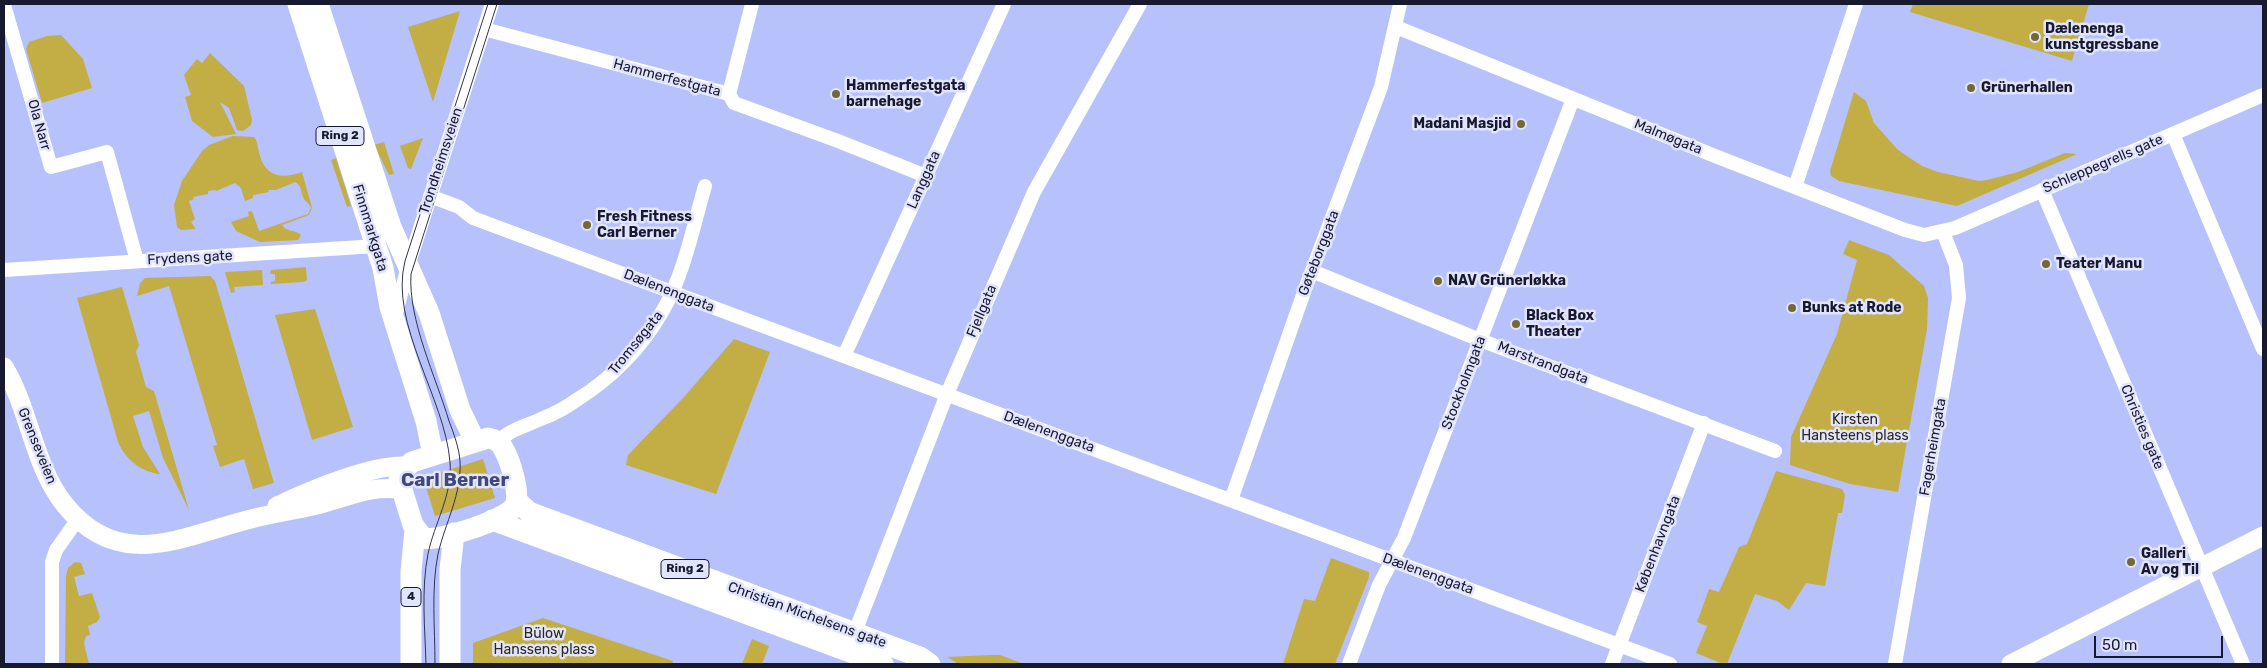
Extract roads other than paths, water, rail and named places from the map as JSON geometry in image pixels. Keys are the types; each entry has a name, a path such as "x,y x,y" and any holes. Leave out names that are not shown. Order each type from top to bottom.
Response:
{"main road":[{"name":"Finnmarkgata","path":"298,4 383,268 394,320 426,421 433,455"},
{"name":"Finnmarkgata","path":"318,4 388,218 429,313 460,410 475,441"},
{"name":"Grenseveien","path":"4,367 16,390 46,472 65,505 78,518 105,536 125,543 144,546 161,545 249,519 312,506 370,490 387,488 402,490"},
{"path":"488,438 498,442 505,452 518,492 517,501 510,512 445,536 423,538 415,530 402,490 399,475 406,466 475,441 488,438"},
{"name":"Grenseveien","path":"249,519 297,496 365,472 388,466 406,466"},
{"name":"Christian Michelsens gate","path":"517,501 529,512 855,632 920,657 928,664"},
{"name":"Christian Michelsens gate","path":"492,520 883,664"},
{"name":"4","path":"411,664 411,571 415,530"},
{"path":"445,536 450,570 450,664"},
{"path":"2011,664 2263,536"}],"street":[{"name":"Trondheimsveien","path":"394,320 408,266 492,4"},
{"path":"729,94 752,4"},
{"name":"Langgata","path":"844,356 1004,4"},
{"name":"Fjellgata","path":"855,632 947,394 1034,192 1140,4"},
{"name":"Gøteborggata","path":"1231,500 1312,271 1381,87 1400,4"},
{"path":"1795,187 1856,4"},
{"name":"Ola Narr","path":"4,6 51,167 107,152 137,261"},
{"name":"Malmøgata","path":"1396,27 1915,234 1924,235 1943,232"},
{"name":"Hammerfestgata","path":"484,29 729,94 734,103 926,176"},
{"name":"Schleppegrells gate","path":"1943,232 2263,96"},
{"name":"Stockholmgata","path":"1349,664 1379,585 1403,539 1573,99"},
{"path":"2173,134 2263,349"},
{"name":"Tromsøgata","path":"498,442 510,432 540,420 573,403 612,374 654,324 672,292 705,186"},
{"name":"Christies gate","path":"2042,190 2243,664"},
{"name":"Dælenenggata","path":"430,196 459,207 473,218 1670,664"},
{"name":"Fagerheimgata","path":"1895,664 1959,298 1956,265 1943,232"},
{"name":"Frydens gate","path":"4,270 376,246"},
{"name":"Marstrandgata","path":"1312,271 1480,340 1775,451"},
{"name":"Københavngata","path":"1612,664 1704,424"},
{"path":"52,664 52,562 56,550 78,518"}],"tram line":[{"path":"426,664 424,609 426,567 431,543 449,486 450,462 439,412 411,335 402,285 405,261 488,4"},
{"path":"435,664 434,595 436,567 441,542 456,497 460,461 459,451 418,329 411,292 411,274 497,4"}],"place":[{"name":"Dælenenga kunstgressbane","path":"2035,37"},
{"name":"Grünerhallen","path":"1971,88"},
{"name":"Hammerfestgata barnehage","path":"836,94"},
{"name":"Madani Masjid","path":"1521,124"},
{"name":"Fresh Fitness Carl Berner","path":"587,225"},
{"name":"Teater Manu","path":"2046,264"},
{"name":"NAV Grünerløkka","path":"1438,281"},
{"name":"Bunks at Rode","path":"1792,308"},
{"name":"Black Box Theater","path":"1516,324"},
{"name":"Galleri Av og Til","path":"2131,562"}],"district":[{"name":"Carl Berner","path":"455,481"}],"park label":[{"name":"Kirsten Hansteens plass","path":"1855,428"},
{"name":"Bülow Hanssens plass","path":"544,642"}]}
